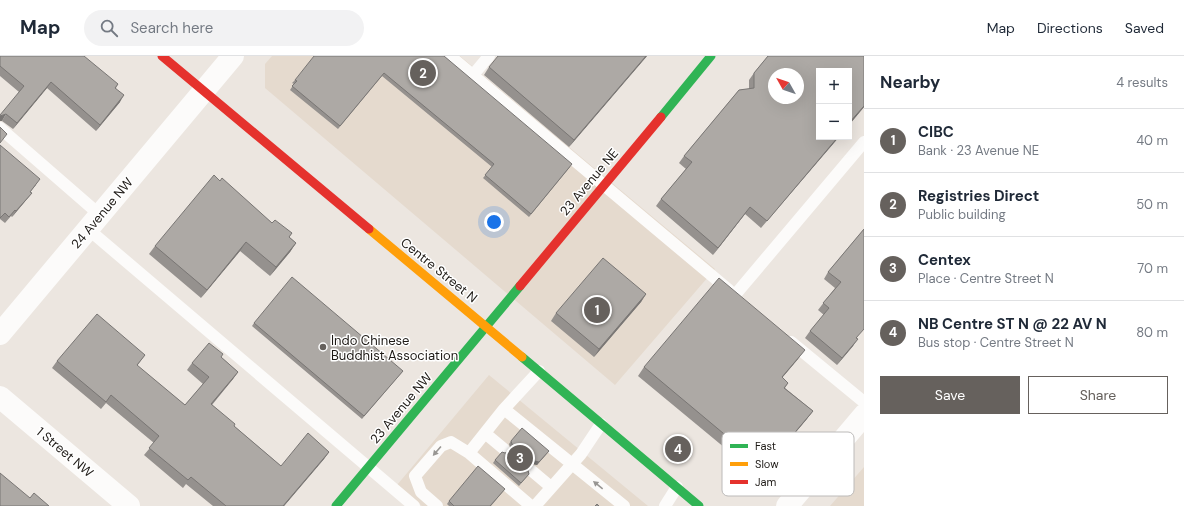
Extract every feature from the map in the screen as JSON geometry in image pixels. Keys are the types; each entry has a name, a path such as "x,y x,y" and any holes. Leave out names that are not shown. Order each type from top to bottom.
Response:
{"main road":[{"name":"Centre Street N","path":"162,56 699,506"},
{"name":"23 Avenue NE","path":"486,326 711,56"},
{"name":"23 Avenue NW","path":"336,506 486,326"}],"street":[{"name":"24 Avenue NW","path":"0,334 233,56"},
{"name":"1 Street NW","path":"0,398 121,504"},
{"path":"848,432 863,414"},
{"path":"787,506 795,496"}],"lane":[{"path":"450,56 747,305"},
{"path":"473,75 489,56"},
{"path":"0,128 94,222 368,468 414,506"},
{"path":"735,295 864,142"},
{"path":"784,336 863,414"},
{"path":"469,453 486,434 504,409 539,371"},
{"path":"504,409 624,506"},
{"path":"535,506 572,464 601,424"},
{"path":"486,434 504,450"},
{"path":"437,506 421,492 415,476 441,446 451,442 469,453 531,506"},
{"path":"532,472 551,488"},
{"path":"665,506 677,487"}],"shaded area":[{"path":"272,56 460,56 715,269 615,385 265,88 265,64"},
{"path":"489,375 648,506 422,506 397,485"},
{"path":"864,467 864,506 830,506 839,496 854,496 854,478"}],"building":[{"path":"0,56 84,56 118,84 115,88 124,95 100,125 51,82 17,123 6,114 0,115 24,86 0,66"},
{"path":"314,56 444,56 572,164 531,214 485,175 494,164 384,73 340,126 292,86"},
{"path":"498,56 646,56 574,140 489,67"},
{"path":"768,56 864,56 864,106 852,120 852,68 816,68 816,140 835,140 767,221 750,207 718,248 661,199 692,162 684,156 739,90 754,88 754,73"},
{"path":"0,127 7,134 0,143"},
{"path":"0,145 40,179 30,192 32,193 16,211 15,210 9,217 5,213 0,218"},
{"path":"214,175 220,181 222,178 272,223 275,220 292,233 289,237 296,243 276,267 246,242 207,290 155,246"},
{"path":"864,229 864,329 856,338 858,339 842,358 810,331 829,308 823,303 841,282 828,272"},
{"path":"603,258 646,294 599,349 556,313"},
{"name":"Indo Chinese Buddhist Association","path":"292,277 403,371 364,416 254,323"},
{"path":"719,278 805,350 782,377 788,383 784,388 813,411 795,432 722,432 644,367"},
{"path":"97,314 145,355 137,365 185,405 209,377 192,363 209,343 223,354 221,357 238,372 211,404 235,424 234,426 281,466 308,433 329,452 283,506 226,506 191,477 188,480 149,448 159,436 111,395 106,402 57,361"},
{"path":"522,428 549,451 539,462 535,461 529,463 527,467 529,474 521,483 495,460 502,452 505,453 512,451 513,447 511,441"},
{"path":"478,466 505,489 490,506 454,506 449,501"},
{"path":"0,473 30,498 34,493 49,506 0,506"}],"traffic: fast":[{"path":"661,117 711,56"},
{"path":"336,506 520,286"},
{"path":"522,357 699,506"}],"traffic: slow":[{"path":"369,229 522,357"}],"traffic: jam":[{"path":"162,56 369,229"},
{"path":"520,286 661,117"}],"place":[{"name":"Registries Direct","path":"423,73"},
{"name":"CIBC","path":"597,310"},
{"name":"Indo Chinese Buddhist Association","path":"323,347"},
{"name":"NB Centre ST N @ 22 AV N","path":"678,449"},
{"name":"Centex","path":"520,458"}]}
